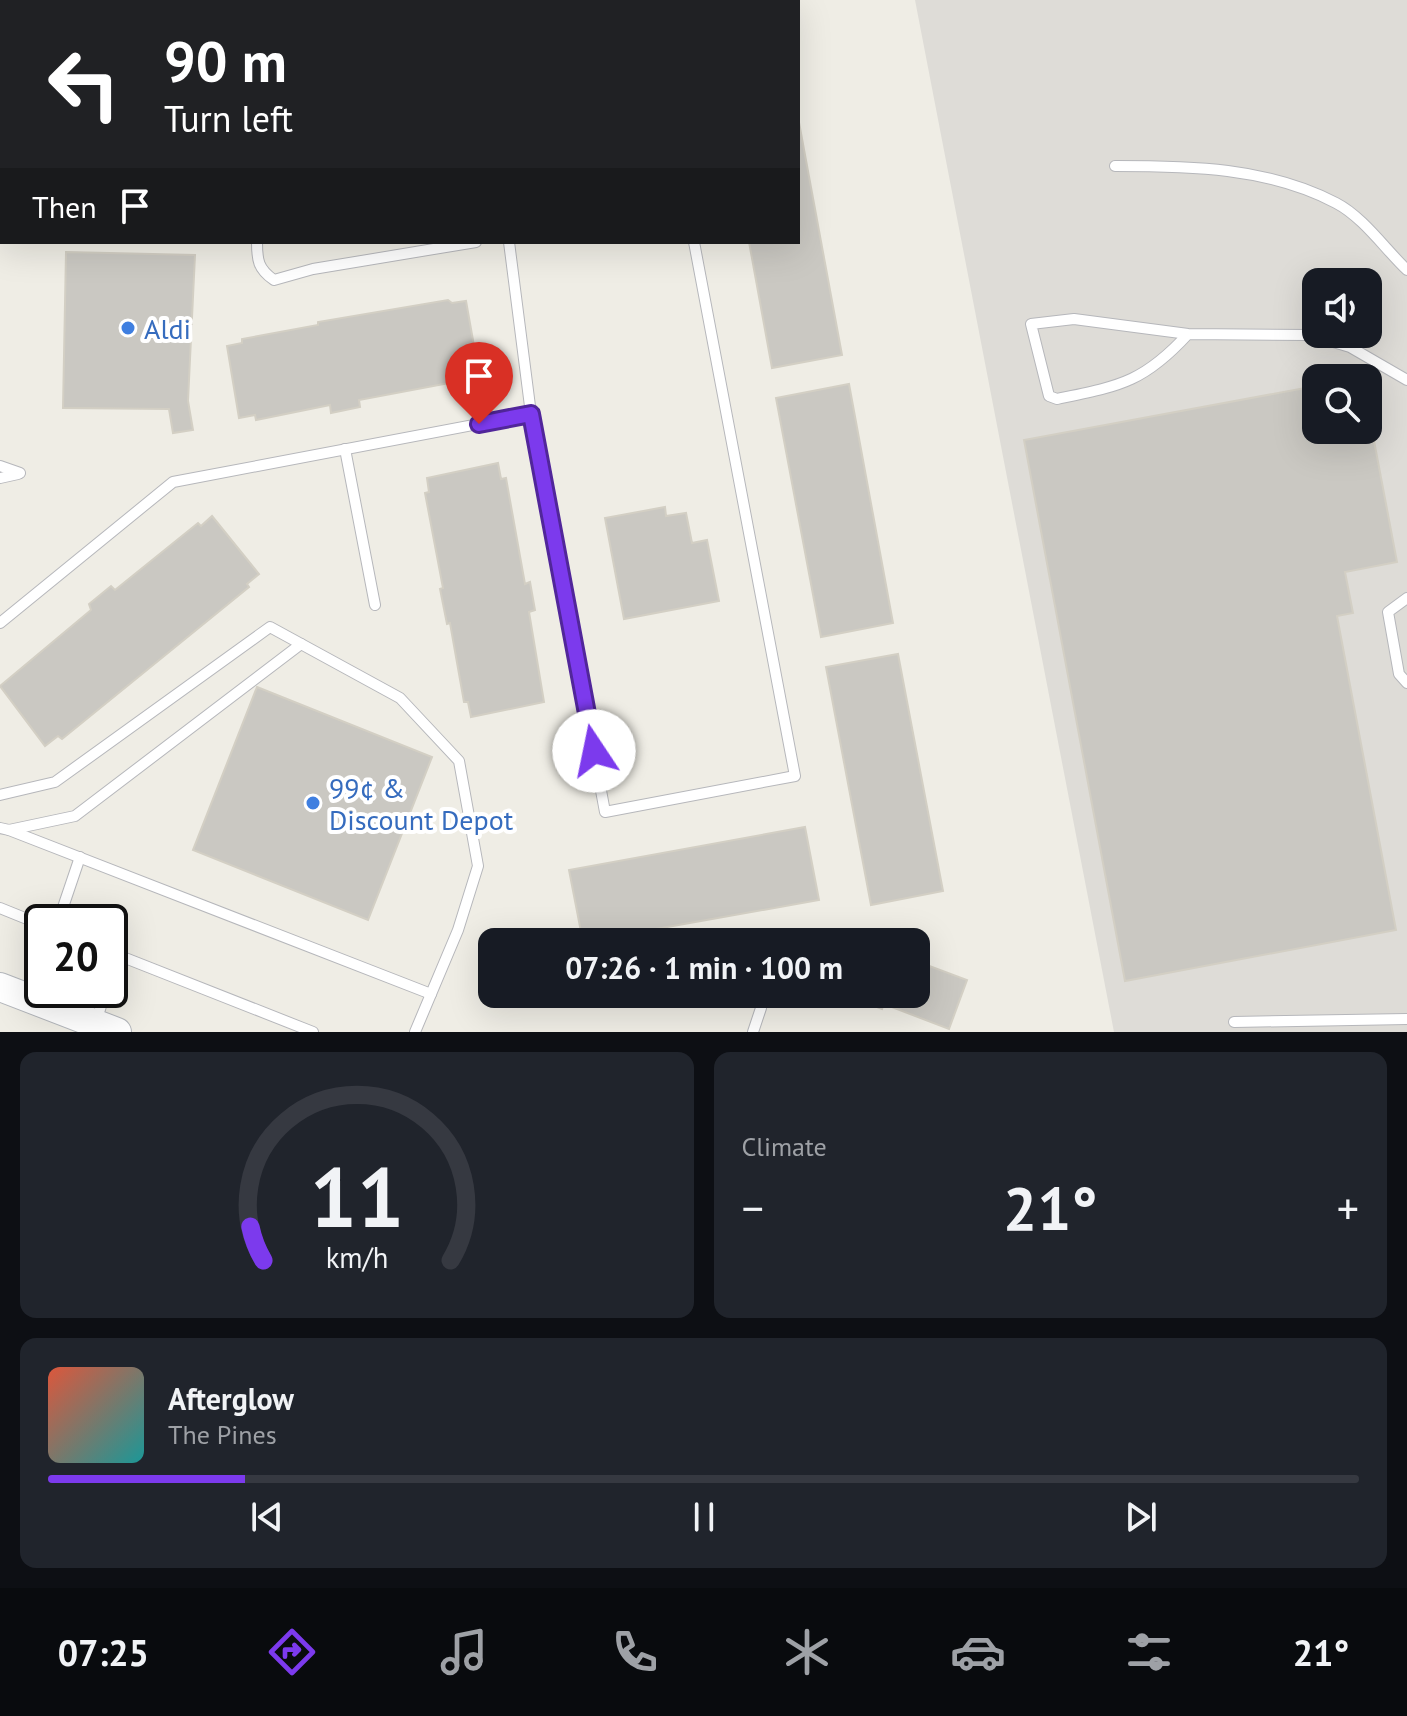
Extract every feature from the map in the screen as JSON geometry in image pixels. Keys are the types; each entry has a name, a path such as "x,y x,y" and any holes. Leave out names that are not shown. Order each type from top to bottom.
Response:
{"street":[{"path":"0,987 106,1028"}],"lane":[{"path":"1115,166 1232,170 1298,188 1338,204 1407,270"},
{"path":"257,244 257,258 262,272 274,280 458,244"},
{"path":"509,244 531,414 605,812 795,776 694,244"},
{"path":"1188,334 1159,365 1115,387 1057,399 1049,396 1031,324 1074,319 1188,334 1310,335 1350,347 1407,380"},
{"path":"0,623 173,482 531,414"},
{"path":"345,449 375,605"},
{"path":"0,466 20,473 0,478"},
{"path":"1407,598 1388,612 1399,674 1407,683"},
{"path":"0,795 55,782 270,627 400,698 459,761 478,866 458,930 415,1032"},
{"path":"4,829 75,816 301,644"},
{"path":"4,829 431,994"},
{"path":"64,904 80,857"},
{"path":"0,908 24,918"},
{"path":"128,959 313,1032"},
{"path":"753,1032 761,1008"},
{"path":"1234,1022 1407,1019"}],"shaded area":[{"path":"915,0 1407,0 1407,1032 1114,1032"}],"building":[{"path":"800,128 842,355 772,368 749,244 800,244"},
{"name":"Aldi","path":"66,252 195,255 188,401 193,430 173,433 169,409 63,408"},
{"path":"448,300 452,303 466,301 479,374 465,380 359,400 360,407 331,413 330,405 256,420 255,415 239,418 227,346 242,343 242,339 318,325 318,322"},
{"path":"849,384 893,623 821,637 776,398"},
{"path":"1302,389 1302,444 1375,444 1397,562 1345,572 1353,613 1337,616 1396,930 1125,981 1024,440"},
{"path":"498,463 501,479 506,478 525,584 530,582 535,610 529,612 544,702 471,717 468,702 464,702 450,623 447,624 425,493 429,492 427,478"},
{"path":"665,507 666,516 686,513 692,543 707,540 719,601 624,619 605,518"},
{"path":"212,516 259,574 247,584 249,587 62,739 58,736 45,746 0,686 91,610 89,604 111,586 115,590 198,523 201,526"},
{"path":"898,654 943,891 871,905 826,667"},
{"name":"99¢ & Discount Depot","path":"257,687 432,757 368,920 193,850"},
{"path":"805,827 819,900 662,928 580,928 569,870"},
{"path":"930,966 967,980 949,1029 894,1008 930,1008"}],"place":[{"name":"Aldi","path":"128,328"},
{"name":"99¢ & Discount Depot","path":"313,803"}],"route":[{"path":"479,424 531,414 594,751"}]}
